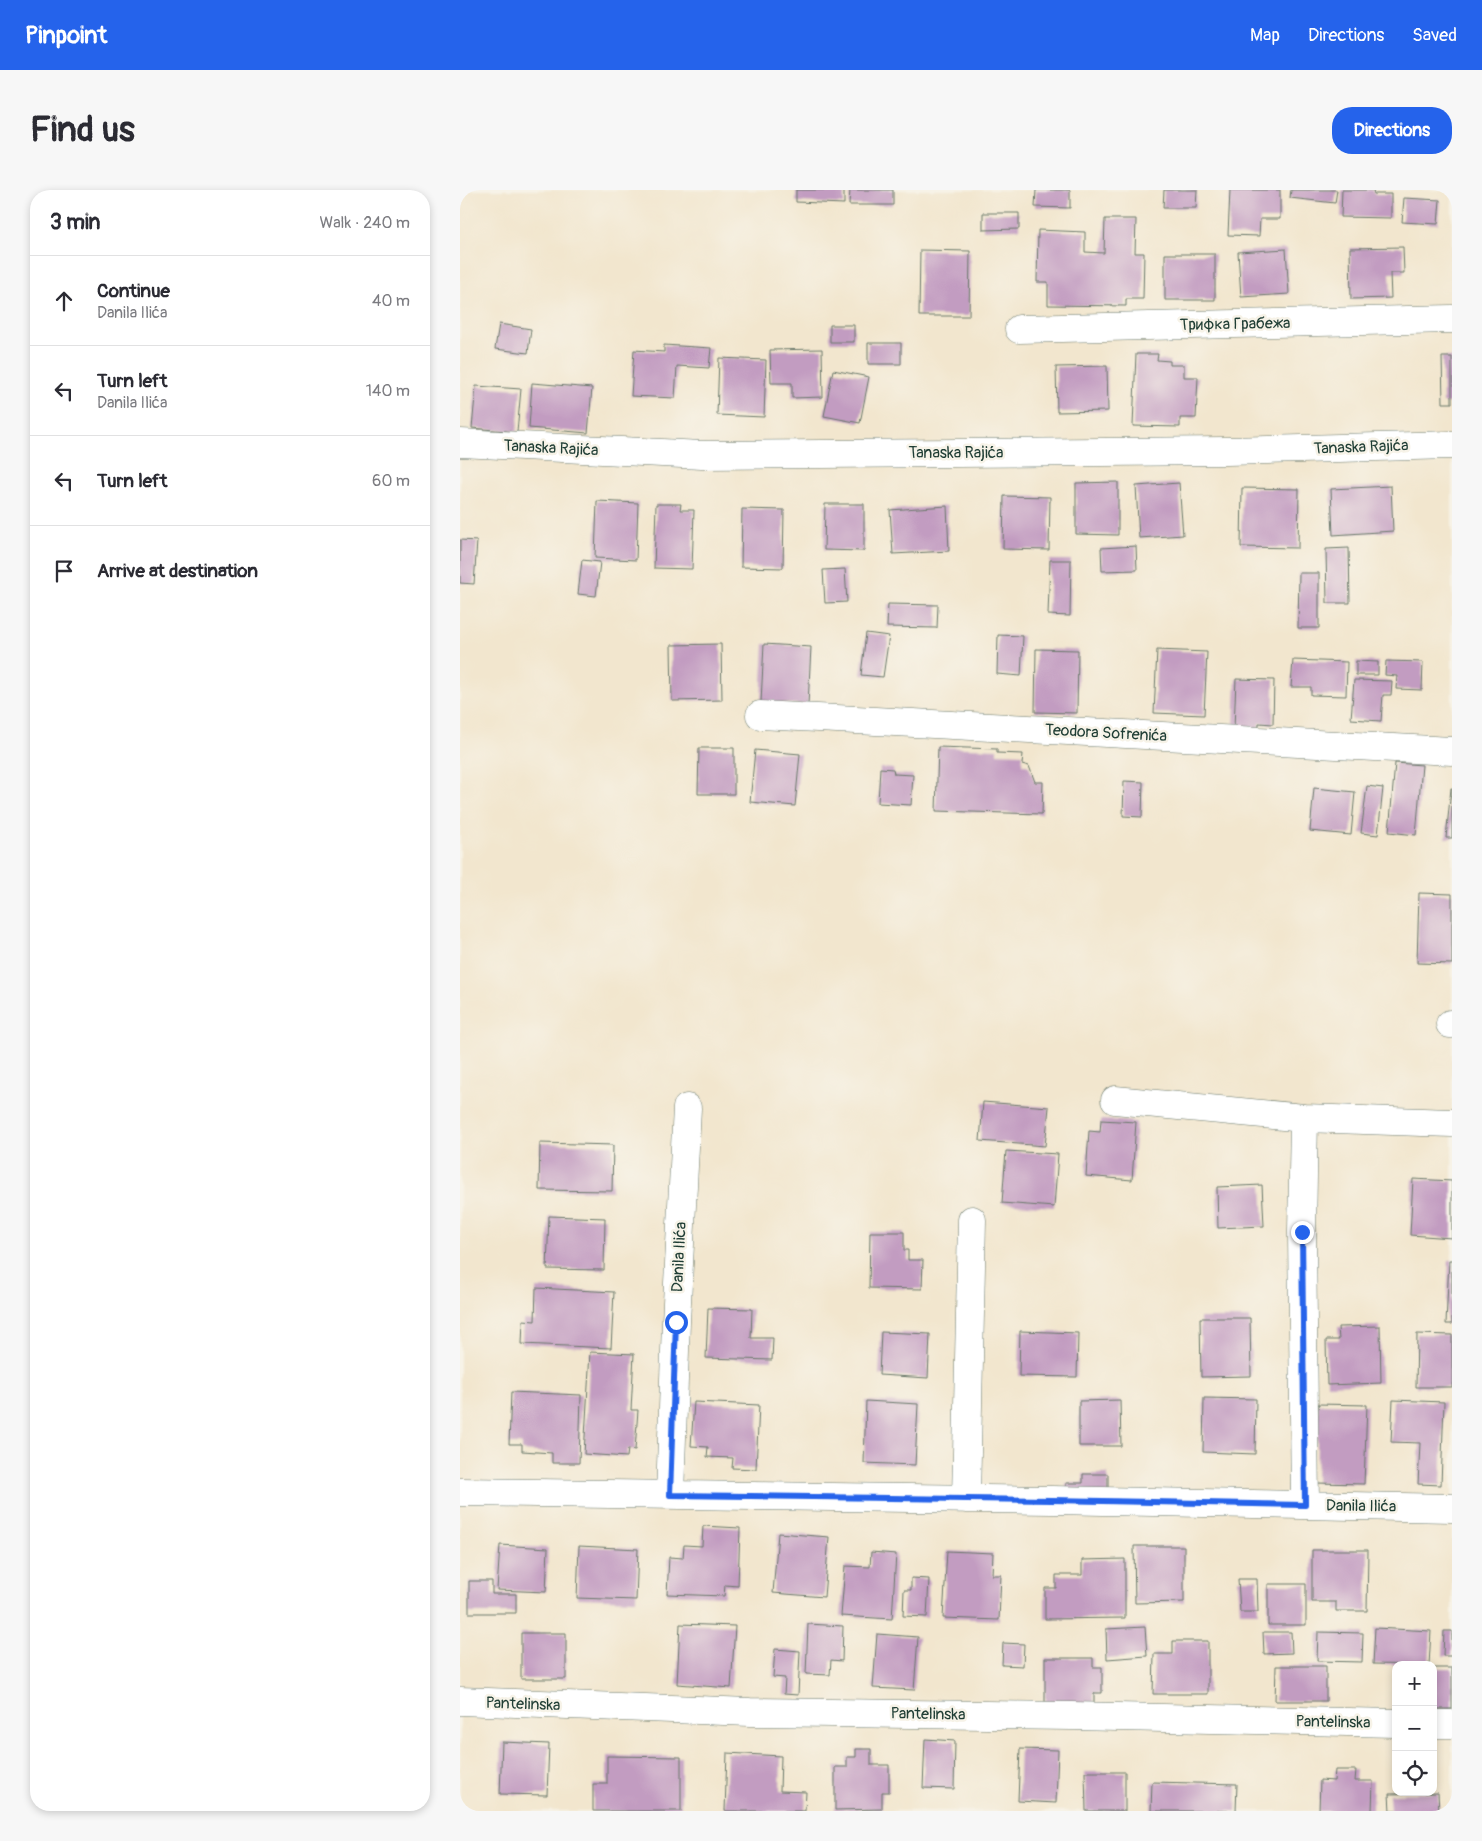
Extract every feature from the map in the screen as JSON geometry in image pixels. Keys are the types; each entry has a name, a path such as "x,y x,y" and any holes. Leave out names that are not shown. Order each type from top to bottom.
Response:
{"street":[{"name":"Трифка Грабежа","path":"1019,329 1452,319"},
{"name":"Tanaska Rajića","path":"460,443 702,455 1227,451 1452,445"},
{"name":"Teodora Sofrenića","path":"760,715 1452,750"},
{"path":"1115,1100 1304,1118 1452,1123"},
{"name":"Danila Ilića","path":"670,1495 686,1108"},
{"path":"1304,1118 1302,1232 1305,1505"},
{"path":"966,1499 972,1220"},
{"name":"Danila Ilića","path":"460,1492 1452,1508"},
{"name":"Pantelinska","path":"460,1702 750,1712 1392,1723"},
{"path":"1437,1724 1452,1724"}],"building":[{"path":"796,190 844,190 844,204 796,202"},
{"path":"850,190 893,190 893,205 849,205"},
{"path":"1036,190 1070,190 1070,208 1035,207"},
{"path":"1164,190 1197,190 1196,208 1163,208"},
{"path":"1230,190 1280,190 1280,219 1260,219 1259,236 1228,235"},
{"path":"1291,190 1337,190 1335,203 1290,198"},
{"path":"1342,190 1373,190 1374,194 1391,194 1391,218 1341,217"},
{"path":"1404,198 1440,200 1438,224 1402,222"},
{"path":"983,213 1019,213 1019,229 983,230"},
{"path":"1105,219 1136,219 1135,253 1144,253 1143,299 1126,299 1126,306 1048,305 1048,282 1037,282 1038,230 1085,232 1085,252 1104,253"},
{"path":"1403,247 1404,273 1390,273 1391,298 1351,299 1350,248"},
{"path":"1286,249 1289,294 1241,297 1238,252"},
{"path":"920,250 970,251 969,316 919,316"},
{"path":"1165,254 1215,254 1215,300 1165,300"},
{"path":"499,324 531,329 528,353 495,349"},
{"path":"830,325 854,325 854,342 830,342"},
{"path":"868,343 901,343 901,364 868,364"},
{"path":"664,345 711,348 709,368 677,366 675,398 631,396 634,350 664,352"},
{"path":"822,349 823,397 792,398 792,383 771,383 770,350"},
{"path":"1136,354 1158,354 1157,360 1170,361 1170,365 1184,365 1184,377 1198,377 1196,418 1180,418 1180,427 1133,426"},
{"path":"1442,357 1452,357 1452,403 1443,403"},
{"path":"719,358 766,360 764,417 717,415"},
{"path":"1107,366 1108,411 1057,412 1056,367"},
{"path":"833,370 869,377 860,423 824,416"},
{"path":"532,383 592,388 588,433 529,428"},
{"path":"476,386 521,389 517,432 472,428"},
{"path":"1118,482 1118,535 1076,534 1076,483"},
{"path":"1179,483 1183,535 1139,538 1136,486"},
{"path":"1391,486 1393,531 1333,535 1331,489"},
{"path":"1242,488 1299,489 1298,548 1241,547"},
{"path":"1004,496 1050,497 1049,550 1003,549"},
{"path":"597,501 638,503 636,560 595,558"},
{"path":"656,504 681,504 680,510 694,510 692,569 654,568"},
{"path":"825,504 864,504 864,551 824,550"},
{"path":"947,506 949,551 893,554 890,510"},
{"path":"742,509 784,510 783,568 741,567"},
{"path":"460,540 477,541 474,584 460,583"},
{"path":"1136,546 1137,570 1102,571 1101,548"},
{"path":"1349,548 1350,603 1327,603 1326,549"},
{"path":"582,560 600,562 596,596 578,594"},
{"path":"1050,560 1071,560 1070,616 1048,615"},
{"path":"845,569 847,602 825,603 823,570"},
{"path":"1299,573 1319,573 1319,628 1298,628"},
{"path":"888,604 938,605 937,628 887,627"},
{"path":"866,633 889,636 883,677 861,675"},
{"path":"998,635 1023,636 1021,676 997,674"},
{"path":"721,644 722,700 672,701 671,645"},
{"path":"764,644 811,647 808,705 761,702"},
{"path":"1036,649 1078,650 1077,713 1035,712"},
{"path":"1157,650 1207,652 1204,715 1154,713"},
{"path":"1293,660 1347,662 1346,696 1311,695 1311,687 1291,687"},
{"path":"1356,661 1378,662 1378,675 1356,675"},
{"path":"1386,661 1423,662 1422,690 1396,689 1397,676 1385,675"},
{"path":"1236,679 1274,680 1273,724 1259,723 1259,730 1234,729"},
{"path":"1354,680 1392,681 1391,695 1383,695 1381,721 1351,719"},
{"path":"938,747 997,749 997,753 1023,754 1022,764 1029,766 1035,782 1043,782 1042,814 936,811"},
{"path":"699,748 734,748 734,794 698,794"},
{"path":"755,750 800,754 795,806 750,802"},
{"path":"1395,763 1422,765 1416,835 1389,832"},
{"path":"880,768 893,769 894,774 913,775 911,805 878,803"},
{"path":"1124,781 1143,782 1142,817 1123,816"},
{"path":"1367,786 1383,788 1378,835 1361,833"},
{"path":"1314,788 1355,792 1351,835 1310,831"},
{"path":"1451,788 1452,838 1446,838"},
{"path":"1419,893 1452,894 1452,964 1417,963"},
{"path":"983,1102 1049,1107 1045,1146 980,1141"},
{"path":"1101,1120 1136,1122 1132,1180 1086,1176 1089,1131 1100,1132"},
{"path":"540,1143 613,1145 612,1191 539,1190"},
{"path":"1006,1151 1058,1154 1054,1207 1002,1203"},
{"path":"1413,1179 1452,1181 1452,1238 1410,1235"},
{"path":"1262,1185 1264,1226 1218,1228 1217,1187"},
{"path":"549,1216 605,1218 604,1270 547,1269"},
{"path":"870,1232 904,1232 904,1250 908,1250 908,1260 923,1260 922,1289 869,1288"},
{"path":"1449,1260 1452,1260 1452,1324 1446,1324"},
{"path":"536,1288 614,1292 611,1348 522,1344 523,1320 535,1321"},
{"path":"708,1308 752,1309 751,1338 773,1338 772,1360 706,1358"},
{"path":"1200,1318 1250,1318 1251,1376 1201,1377"},
{"path":"1380,1326 1381,1383 1327,1385 1326,1340 1339,1340 1338,1327"},
{"path":"1020,1331 1078,1333 1077,1377 1019,1376"},
{"path":"881,1332 930,1334 928,1378 879,1375"},
{"path":"1417,1334 1452,1335 1452,1387 1416,1387"},
{"path":"590,1352 634,1354 631,1410 638,1410 635,1450 628,1449 627,1457 584,1454"},
{"path":"511,1392 581,1395 579,1463 552,1463 552,1453 522,1451 522,1444 509,1444"},
{"path":"1204,1398 1256,1399 1255,1454 1203,1452"},
{"path":"1120,1400 1121,1446 1079,1446 1079,1401"},
{"path":"1393,1400 1444,1402 1441,1485 1418,1484 1420,1443 1391,1442"},
{"path":"866,1401 918,1404 915,1465 864,1463"},
{"path":"694,1402 759,1405 756,1469 732,1468 733,1458 707,1457 708,1447 691,1446"},
{"path":"1318,1404 1367,1405 1364,1484 1316,1483"},
{"path":"1083,1474 1108,1474 1108,1494 1066,1494 1066,1483 1083,1483"},
{"path":"703,1526 740,1528 738,1586 725,1585 724,1596 667,1594 669,1557 683,1558 684,1545 702,1546"},
{"path":"778,1533 829,1537 824,1597 773,1593"},
{"path":"500,1545 548,1548 546,1592 497,1590"},
{"path":"579,1546 638,1549 636,1600 577,1598"},
{"path":"1134,1546 1184,1546 1184,1602 1135,1603"},
{"path":"1312,1550 1368,1550 1367,1611 1336,1611 1336,1602 1312,1602"},
{"path":"947,1551 993,1553 992,1575 1001,1575 999,1620 943,1618"},
{"path":"871,1552 896,1554 892,1619 841,1616 845,1566 870,1567"},
{"path":"1125,1559 1125,1618 1045,1619 1045,1588 1056,1588 1056,1575 1082,1575 1082,1560"},
{"path":"911,1578 929,1579 927,1617 903,1616 904,1590 911,1590"},
{"path":"1238,1579 1257,1579 1258,1612 1240,1612"},
{"path":"469,1581 492,1581 492,1594 516,1594 516,1613 469,1613"},
{"path":"1268,1584 1306,1584 1306,1625 1268,1625"},
{"path":"680,1624 735,1626 731,1688 677,1684"},
{"path":"808,1624 843,1626 842,1661 831,1660 830,1675 806,1674"},
{"path":"1145,1627 1147,1656 1107,1659 1106,1629"},
{"path":"1375,1628 1431,1631 1429,1661 1392,1661 1392,1664 1373,1664"},
{"path":"1444,1631 1452,1631 1452,1656 1443,1656"},
{"path":"1263,1632 1291,1632 1292,1653 1264,1654"},
{"path":"1318,1632 1363,1633 1362,1662 1317,1661"},
{"path":"521,1633 566,1633 566,1679 521,1679"},
{"path":"877,1634 918,1637 914,1690 873,1688"},
{"path":"1173,1641 1208,1641 1208,1694 1153,1694 1154,1654 1173,1654"},
{"path":"1003,1643 1024,1644 1023,1666 1002,1665"},
{"path":"775,1649 800,1651 798,1695 784,1694 785,1678 773,1677"},
{"path":"1045,1658 1093,1658 1093,1667 1102,1667 1102,1693 1094,1693 1094,1707 1045,1707"},
{"path":"1276,1666 1326,1666 1326,1701 1275,1701"},
{"path":"1437,1668 1452,1668 1452,1709 1437,1709"},
{"path":"925,1739 955,1741 954,1789 923,1788"},
{"path":"502,1742 549,1744 547,1795 500,1794"},
{"path":"856,1749 871,1749 871,1765 889,1765 889,1792 882,1792 882,1809 835,1810 835,1767 847,1767 847,1757 856,1757"},
{"path":"1020,1749 1058,1750 1056,1803 1018,1801"},
{"path":"727,1753 781,1756 780,1791 806,1792 805,1811 725,1811"},
{"path":"607,1756 681,1757 681,1811 593,1811 593,1784 607,1784"},
{"path":"1335,1770 1356,1770 1355,1781 1373,1781 1372,1811 1319,1811 1320,1780 1334,1781"},
{"path":"1085,1772 1125,1772 1125,1811 1086,1811"},
{"path":"1152,1782 1237,1784 1236,1811 1151,1811"},
{"path":"1437,1793 1439,1811 1390,1811 1389,1794 1392,1794 1392,1796 1437,1796"}],"route":[{"path":"676,1322 670,1495 1305,1505 1302,1232"}]}
